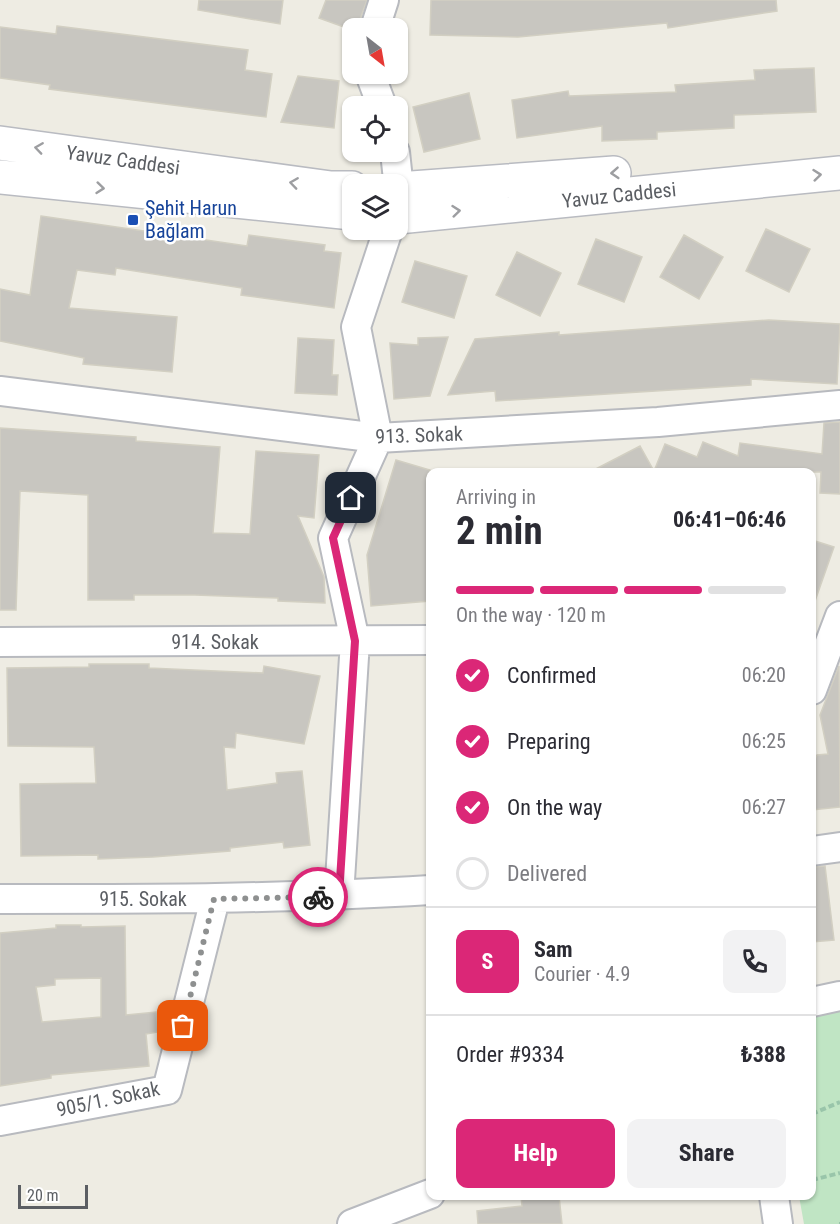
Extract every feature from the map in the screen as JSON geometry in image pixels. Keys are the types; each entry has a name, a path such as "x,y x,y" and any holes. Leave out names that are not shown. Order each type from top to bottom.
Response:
{"main road":[{"name":"Yavuz Caddesi","path":"0,143 342,187"},
{"name":"Yavuz Caddesi","path":"408,197 840,151"},
{"name":"Yavuz Caddesi","path":"408,197 840,173"},
{"name":"Yavuz Caddesi","path":"0,177 342,212"}],"street":[{"path":"378,18 384,0"},
{"path":"339,896 355,641 333,538 378,438 356,327 385,240"},
{"name":"913. Sokak","path":"0,391 378,438 658,422 840,405"},
{"path":"816,677 831,630"},
{"name":"914. Sokak","path":"0,642 426,640"},
{"path":"816,850 840,847"},
{"name":"915. Sokak","path":"0,899 214,899 339,896 426,890"},
{"name":"905/1. Sokak","path":"0,1120 167,1090 214,899"},
{"path":"816,1001 840,996"},
{"path":"352,1224 426,1196"},
{"path":"775,1200 778,1224"}],"path":[{"path":"816,1112 840,1102"},
{"path":"816,1179 840,1173"}],"green space":[{"path":"840,1006 840,1224 804,1224 800,1200 816,1200 816,1011"}],"building":[{"path":"199,0 283,0 280,24 198,10"},
{"path":"326,0 367,0 361,18 342,18 342,26 319,18"},
{"path":"431,0 776,0 777,11 668,28 667,23 518,37 430,35"},
{"path":"57,26 248,50 245,70 272,74 266,117 49,89 50,85 0,78 0,27 56,34"},
{"path":"814,68 816,112 734,115 734,128 657,132 657,139 602,141 602,126 517,138 512,100 568,91 569,96 676,92 675,85 755,80 754,70"},
{"path":"298,76 339,81 334,128 281,122"},
{"path":"469,93 480,139 424,152 413,107"},
{"path":"41,216 247,246 249,235 325,245 324,251 341,253 334,308 241,295 242,288 116,268 115,275 77,270 69,308 177,317 172,372 83,364 84,358 0,341 0,289 30,295"},
{"path":"766,229 810,249 789,292 746,271"},
{"path":"684,235 723,257 699,299 660,277"},
{"path":"596,239 642,257 624,302 578,284"},
{"path":"517,252 561,273 540,316 496,295"},
{"path":"415,261 467,276 454,318 402,302"},
{"path":"769,320 840,324 837,384 751,379 751,385 496,401 495,391 448,395 475,339"},
{"path":"448,337 430,396 394,399 390,343 418,345 418,338"},
{"path":"298,338 334,340 332,375 338,375 337,395 295,393"},
{"path":"840,422 840,494 820,493 821,472 816,472 816,468 655,468 665,444 697,457 703,442 738,456 740,443 822,454 824,423"},
{"path":"0,428 136,437 136,441 220,447 213,533 250,534 256,451 319,455 314,518 298,516 324,577 325,603 278,601 278,598 195,595 134,595 134,600 88,600 88,495 20,491 16,610 0,610"},
{"path":"640,446 652,468 598,468"},
{"path":"396,460 426,469 426,601 371,606 367,555"},
{"path":"816,541 834,547 816,598"},
{"path":"89,664 149,664 149,668 263,673 264,666 320,676 304,744 236,733 235,748 224,747 227,790 277,783 276,773 302,771 310,845 284,848 283,842 230,848 230,851 153,857 98,859 98,855 21,856 20,784 96,783 94,747 8,746 7,668 89,667"},
{"path":"839,666 840,807 816,810 816,757 817,755 828,754 820,715"},
{"path":"825,866 834,940 816,942 816,867"},
{"path":"56,925 125,926 126,1015 156,1012 158,1032 146,1034 149,1066 51,1075 51,1078 0,1086 0,933 56,928","holes":["101,978 101,1017 42,1022 36,987 55,985 55,979"]},
{"path":"521,1200 559,1200 562,1224 478,1224 477,1211 522,1206"}],"way so far":[{"path":"183,1026 214,899 318,897"}],"place":[{"name":"Şehit Harun Bağlam","path":"133,220"}],"route":[{"path":"318,897 339,896 355,641 333,538 351,498"}]}
